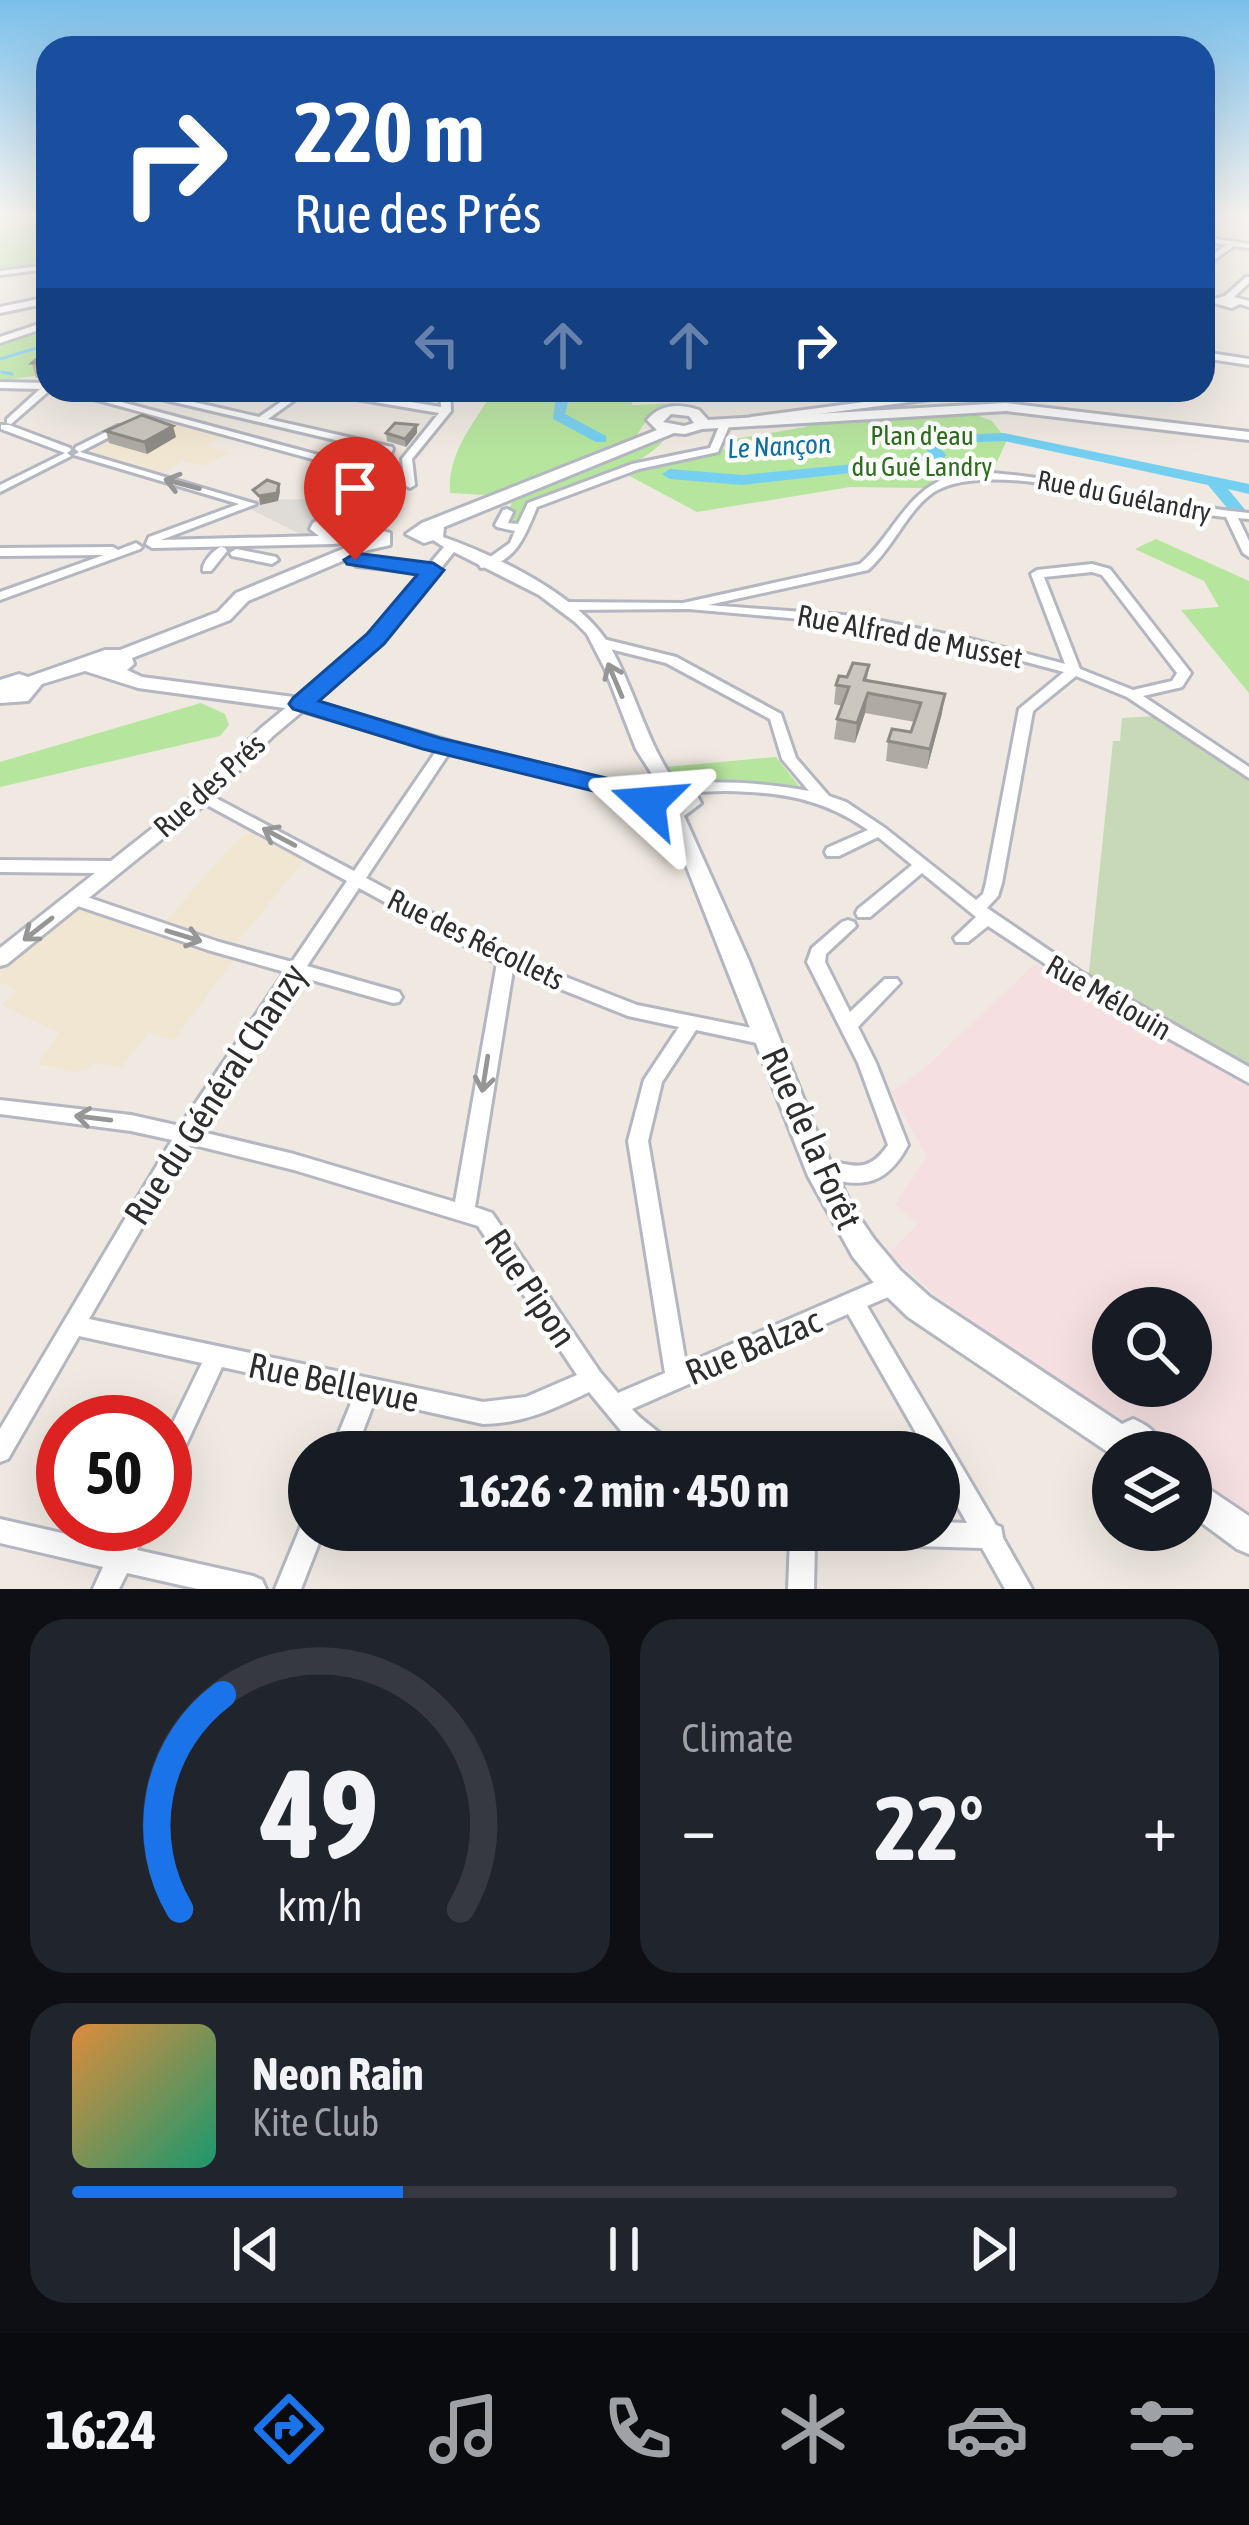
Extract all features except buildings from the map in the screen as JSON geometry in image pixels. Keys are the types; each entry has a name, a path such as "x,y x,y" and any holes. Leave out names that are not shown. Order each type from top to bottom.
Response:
{"main road":[{"path":"663,428 653,420 659,414 756,420 1006,407 1249,436"},
{"path":"692,413 722,432 756,420"},
{"path":"11,688 109,665 224,616 242,597 350,556 374,539 423,532 636,444 692,413"},
{"path":"109,665 129,680 302,704 446,747 674,798"},
{"name":"Rue de la Forêt","path":"674,798 766,1038 852,1233 892,1286 967,1343 1103,1431"},
{"path":"1212,1510 1249,1537"}],"street":[{"path":"0,310 36,302"},
{"path":"1231,302 1248,318"},
{"path":"0,340 36,328"},
{"path":"1215,357 1249,362"},
{"path":"0,385 36,386"},
{"path":"0,594 250,504 73,453 4,427 36,397"},
{"path":"111,402 379,471 406,467"},
{"path":"0,489 175,402"},
{"path":"188,402 385,448 364,501 317,525 316,529 334,540"},
{"path":"249,437 288,402"},
{"path":"372,402 446,411"},
{"path":"410,485 406,467 413,448 446,411 446,402"},
{"path":"756,420 889,402"},
{"path":"485,565 515,545 532,506 636,466 714,450 722,432"},
{"name":"Rue du Guélandry","path":"683,608 863,567 885,551 930,489 960,478 1019,476 1243,517"},
{"path":"507,512 500,525 520,529"},
{"path":"1243,517 1249,553"},
{"name":"Rue de la Forêt","path":"423,532 565,606 598,642 633,723 674,798"},
{"path":"208,568 223,548 374,539"},
{"path":"153,542 223,548 272,560"},
{"path":"0,594 134,546"},
{"name":"Rue des Prés","path":"0,958 202,796 375,639 452,546"},
{"path":"46,550 52,573"},
{"path":"0,552 113,551"},
{"path":"350,556 357,562 433,570"},
{"path":"962,938 981,913 994,884 1026,709 1074,671 1035,577 1043,570 1106,572 1184,674 1178,684 1132,694"},
{"path":"565,606 683,608"},
{"name":"Rue Alfred de Musset","path":"683,608 770,610 856,620 1074,671 1132,694 1249,774"},
{"path":"598,642 670,660 776,717 789,759 830,802"},
{"name":"Rue du Général Chanzy","path":"0,1451 185,1135 446,747"},
{"path":"674,798 733,788 830,802"},
{"name":"Rue des Récollets","path":"202,796 506,960 634,1012 766,1038"},
{"name":"Rue Mélouin","path":"830,802 1089,987 1249,1076"},
{"path":"833,852 876,832"},
{"path":"0,866 115,867"},
{"path":"864,913 921,866"},
{"path":"75,899 393,997"},
{"path":"820,1168 866,1175 890,1163 898,1145 867,1064 815,956 848,926"},
{"name":"Rue Pipon","path":"506,960 464,1210 484,1219 592,1379 641,1431"},
{"path":"847,1026 891,983"},
{"path":"677,1377 638,1142 653,1080 691,1024"},
{"path":"0,1106 185,1135 464,1210"},
{"name":"Rue Balzac","path":"614,1406 892,1286"},
{"path":"854,1304 1019,1589"},
{"name":"Rue Bellevue","path":"72,1325 508,1415 592,1379"},
{"path":"192,1408 216,1357"},
{"path":"351,1431 368,1389"},
{"path":"0,1531 254,1589"},
{"path":"960,1535 992,1536"},
{"path":"106,1589 125,1551"},
{"path":"288,1589 303,1551"},
{"path":"800,1551 801,1589"}],"shaded area":[{"path":"167,418 226,434 205,446 228,453 203,466 184,461 159,475 125,465 128,461 89,454 95,451 90,447 135,425 150,428"},
{"path":"371,498 363,512 387,512 380,522 361,528 346,518 330,523 343,534 329,538 296,540 300,534 246,507 253,500"},
{"path":"253,831 304,860 237,943 165,922 233,844"},
{"path":"74,907 234,959 174,1040 148,1033 121,1068 93,1062 76,1072 38,1064 59,1033 1,1005 17,991 0,982 0,967"},
{"path":"1035,964 1249,1084 1249,1515 1212,1489 1212,1431 1129,1431 1095,1407 1212,1407 1212,1287 1092,1287 1092,1405 935,1295 889,1253 918,1224 895,1205 927,1157 891,1092 923,1070"}],"green space":[{"path":"36,330 36,376 0,381 0,341"},
{"path":"486,402 676,403 651,413 635,438 486,495 450,493 453,465"},
{"name":"Plan d'eau du Gué Landry","path":"964,410 992,421 1007,440 992,473 926,488 850,487 697,512 624,473 725,449 724,441 805,427 822,419"},
{"path":"664,440 629,465 546,495 514,525 506,522 513,498"},
{"path":"1156,539 1249,581 1249,693 1181,610 1219,607 1204,581 1135,549"},
{"path":"201,703 225,714 229,725 220,736 0,787 0,762"},
{"path":"1158,716 1249,780 1249,1068 1083,974 1089,972 1113,741 1120,741 1122,718"},
{"path":"776,757 802,790 672,778 666,767"}],"waterway":[{"path":"0,359 36,348"},
{"path":"2,372 12,374"},
{"name":"Le Nançon","path":"561,402 558,416 601,439"},
{"name":"Le Nançon","path":"670,474 742,480 896,464 939,455 926,440 1004,437 1213,481"},
{"name":"Le Nançon","path":"1213,481 1249,489"},
{"name":"Le Nançon","path":"1213,481 1239,512"}],"route":[{"path":"355,560 433,570 375,639 302,704 432,743 646,796 648,803"}]}
